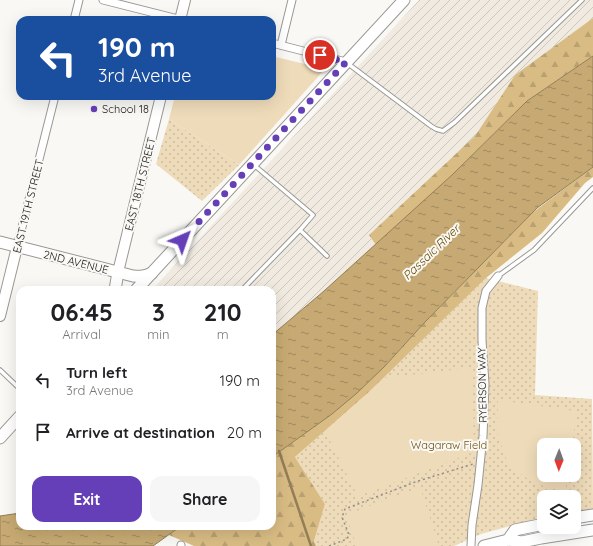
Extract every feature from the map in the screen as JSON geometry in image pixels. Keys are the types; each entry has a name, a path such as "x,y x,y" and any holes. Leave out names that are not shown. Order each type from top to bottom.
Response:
{"main road":[{"path":"140,286 400,2"},
{"name":"2ND AVENUE","path":"0,242 133,276 140,277 152,273"},
{"path":"116,286 118,272"},
{"path":"0,438 16,420"},
{"path":"581,517 593,515"},
{"path":"510,543 515,530 537,525"},
{"path":"484,546 522,542 593,530"}],"street":[{"path":"75,16 79,0"},
{"path":"103,0 165,16"},
{"path":"182,16 185,0"},
{"path":"281,45 292,0"},
{"path":"276,44 346,62"},
{"name":"EAST 19TH STREET","path":"0,316 54,100"},
{"name":"EAST 18TH STREET","path":"118,272 160,100"},
{"name":"RYERSON WAY","path":"470,546 478,485 485,384 482,340 482,308 486,291 498,276"}],"lane":[{"path":"346,62 431,126 443,131 455,122 582,0"},
{"path":"246,286 313,216 252,164"},
{"path":"498,276 534,250 593,188"},
{"path":"300,230 327,256"},
{"path":"0,370 16,384"}],"path":[{"path":"329,546 347,539 349,535 342,517 345,509 414,482 480,462"}],"shaded area":[{"path":"419,0 593,0 593,18 515,75 475,136 369,235 376,245 276,332 276,286 156,286"}],"green space":[{"path":"593,18 593,56 527,101 452,175 376,245 369,235 475,136 515,75"},
{"path":"276,57 325,69 239,165 169,119 174,100 276,100"},
{"path":"169,119 239,165 202,201 156,164"},
{"path":"593,167 593,177 585,183 542,233 486,278 368,393 295,457 325,504 314,541 316,546 194,546 169,535 176,530 276,530 276,454 332,414 384,367 425,322 532,213"},
{"name":"Wagaraw Field","path":"486,278 538,291 535,395 592,399 593,509 581,511 581,490 537,490 537,519 481,534 454,546 316,546 314,541 325,504 295,457 368,393"},
{"path":"469,368 472,371 474,452 359,496 357,495 325,431 384,378"},
{"path":"498,400 575,411 577,414 573,438 537,438 537,482 567,482 565,490 533,483 508,464 497,433"},
{"path":"417,488 421,490 439,546 360,546 355,541 346,515"}],"water":[{"name":"Passaic River","path":"593,56 593,167 537,208 425,322 384,367 357,393 332,414 276,454 276,332 324,291 452,175 527,101"},
{"path":"16,514 16,530 175,530 153,546 0,546 0,516"}],"waterway":[{"path":"279,451 311,546"}],"place":[{"name":"School 18","path":"94,109"}],"route":[{"path":"182,240 346,62 320,55"}]}
